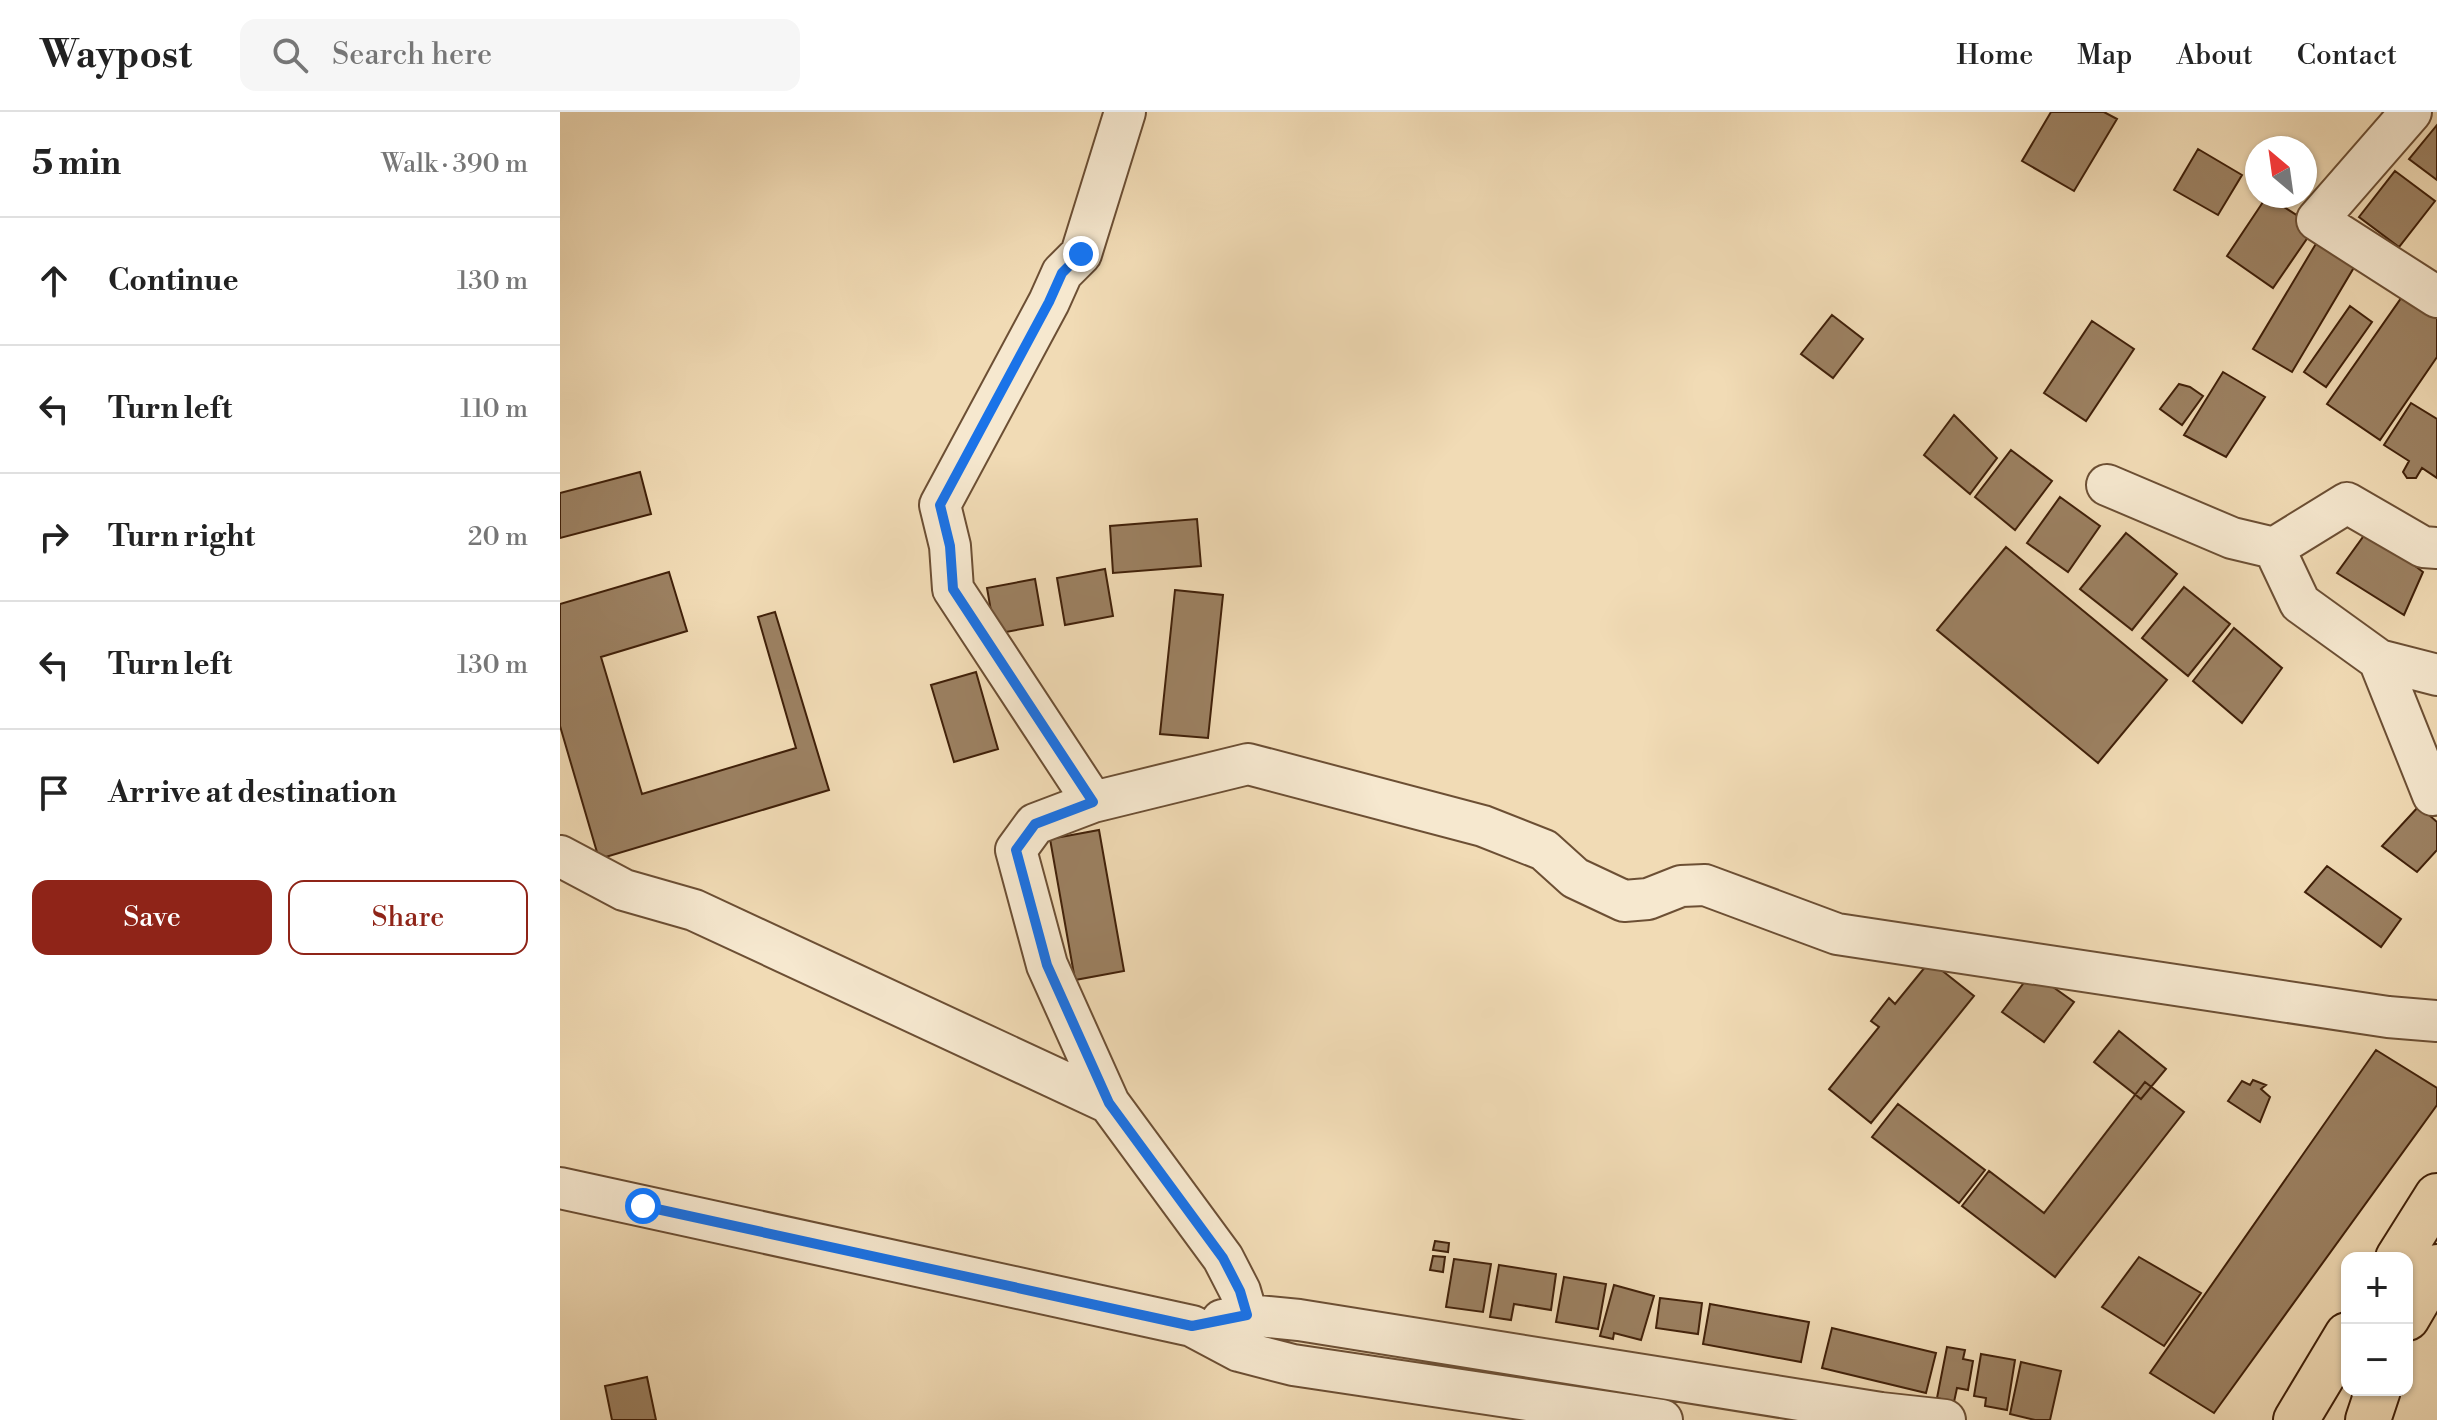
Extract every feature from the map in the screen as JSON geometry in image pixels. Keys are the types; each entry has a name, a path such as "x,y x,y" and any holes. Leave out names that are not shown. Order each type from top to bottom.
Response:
{"main road":[{"path":"2402,1252 2437,1196"},
{"path":"2413,1308 2437,1267"},
{"path":"2296,1420 2341,1345"},
{"path":"2368,1420 2376,1396"}],"street":[{"path":"1093,802 953,589 950,546 940,505 1062,273 1081,254 1125,112"},
{"path":"2411,112 2317,220 2437,297"},
{"path":"2107,485 2232,538 2274,548 2347,503 2423,547 2437,548"},
{"path":"2274,548 2300,603 2379,660 2437,675"},
{"path":"2379,660 2433,795"},
{"path":"1243,1333 1240,1291 1223,1258 1109,1103 1047,965 1016,850 1035,824 1093,802 1248,764 1483,826 1544,850 1575,878 1624,901 1648,899 1681,886 1705,885 1837,934 2388,1017 2437,1021"},
{"path":"560,856 624,890 694,910 1109,1103"},
{"path":"560,1188 1192,1326 1243,1333 1299,1320 1880,1417 1945,1420"},
{"path":"1243,1333 1293,1365 1662,1420"}],"building":[{"path":"2051,112 2104,112 2117,119 2074,191 2022,161"},
{"path":"2437,125 2437,180 2409,159"},
{"path":"2198,149 2242,175 2218,215 2174,190"},
{"path":"2395,171 2435,201 2399,247 2359,217"},
{"path":"2259,208 2286,208 2315,227 2273,288 2227,256"},
{"path":"2317,242 2356,264 2292,372 2253,349"},
{"path":"2404,294 2437,317 2437,357 2380,440 2327,404"},
{"path":"2350,306 2372,322 2326,387 2304,372"},
{"path":"1832,315 1863,339 1833,378 1801,354"},
{"path":"2092,321 2134,349 2086,421 2044,393"},
{"path":"2223,372 2265,397 2226,457 2184,435"},
{"path":"2179,384 2203,396 2182,425 2160,409"},
{"path":"2411,403 2437,419 2437,478 2422,468 2416,478 2407,478 2403,472 2409,461 2384,445"},
{"path":"1954,415 1997,458 1970,494 1924,455"},
{"path":"2011,450 2052,481 2015,530 1975,497"},
{"path":"640,472 651,514 560,538 560,493"},
{"path":"2060,497 2100,526 2068,572 2027,543"},
{"path":"1197,519 1201,566 1113,573 1110,526"},
{"path":"2368,530 2423,572 2404,615 2337,573"},
{"path":"2126,533 2177,574 2132,630 2080,589"},
{"path":"2006,547 2167,680 2098,763 1937,630"},
{"path":"1105,569 1113,616 1065,625 1057,578"},
{"path":"669,572 687,631 601,657 642,794 796,748 758,617 775,612 829,790 599,859 560,726 560,604"},
{"path":"1035,579 1043,625 995,634 987,588"},
{"path":"2184,587 2230,624 2188,676 2142,638"},
{"path":"1175,590 1223,595 1208,738 1160,734"},
{"path":"2234,628 2282,668 2242,723 2193,681"},
{"path":"976,672 998,749 954,762 931,685"},
{"path":"2419,806 2437,822 2437,850 2417,872 2382,846"},
{"path":"1099,830 1124,971 1075,980 1050,839"},
{"path":"2327,866 2401,919 2381,947 2305,892"},
{"path":"1930,961 1974,996 1871,1123 1829,1089 1879,1027 1871,1021 1889,998 1895,1004"},
{"path":"2032,972 2074,1002 2044,1042 2002,1012"},
{"path":"2119,1031 2166,1069 2141,1099 2094,1062"},
{"path":"2376,1050 2437,1088 2437,1105 2214,1413 2150,1373"},
{"path":"2253,1080 2266,1085 2261,1089 2270,1097 2260,1122 2228,1101 2242,1081 2250,1085"},
{"path":"2145,1082 2184,1112 2055,1277 1962,1206 1989,1171 2044,1213"},
{"path":"1898,1104 1985,1170 1959,1203 1872,1137"},
{"path":"1435,1241 1449,1243 1448,1252 1433,1250"},
{"path":"1433,1256 1445,1257 1443,1272 1430,1270"},
{"path":"2139,1257 2201,1293 2164,1346 2102,1307"},
{"path":"1454,1259 1491,1264 1483,1312 1446,1307"},
{"path":"1499,1265 1556,1274 1551,1310 1514,1304 1511,1320 1490,1317"},
{"path":"1564,1277 1606,1284 1598,1329 1556,1322"},
{"path":"1614,1285 1654,1296 1641,1340 1614,1333 1613,1339 1600,1336"},
{"path":"1660,1298 1702,1303 1698,1334 1656,1328"},
{"path":"1710,1304 1809,1322 1801,1362 1703,1344"},
{"path":"1832,1328 1936,1353 1926,1393 1822,1368"},
{"path":"1947,1347 1965,1350 1963,1359 1973,1361 1968,1390 1957,1388 1954,1402 1937,1398"},
{"path":"1981,1354 2015,1360 2007,1410 1985,1406 1986,1398 1974,1396"},
{"path":"2021,1362 2061,1371 2050,1420 2010,1414"},
{"path":"647,1377 656,1420 612,1420 605,1386"}],"route":[{"path":"643,1206 1192,1326 1247,1315 1240,1291 1223,1258 1109,1103 1047,965 1016,850 1035,824 1093,802 953,589 950,546 940,505 1062,273 1081,254"}]}
